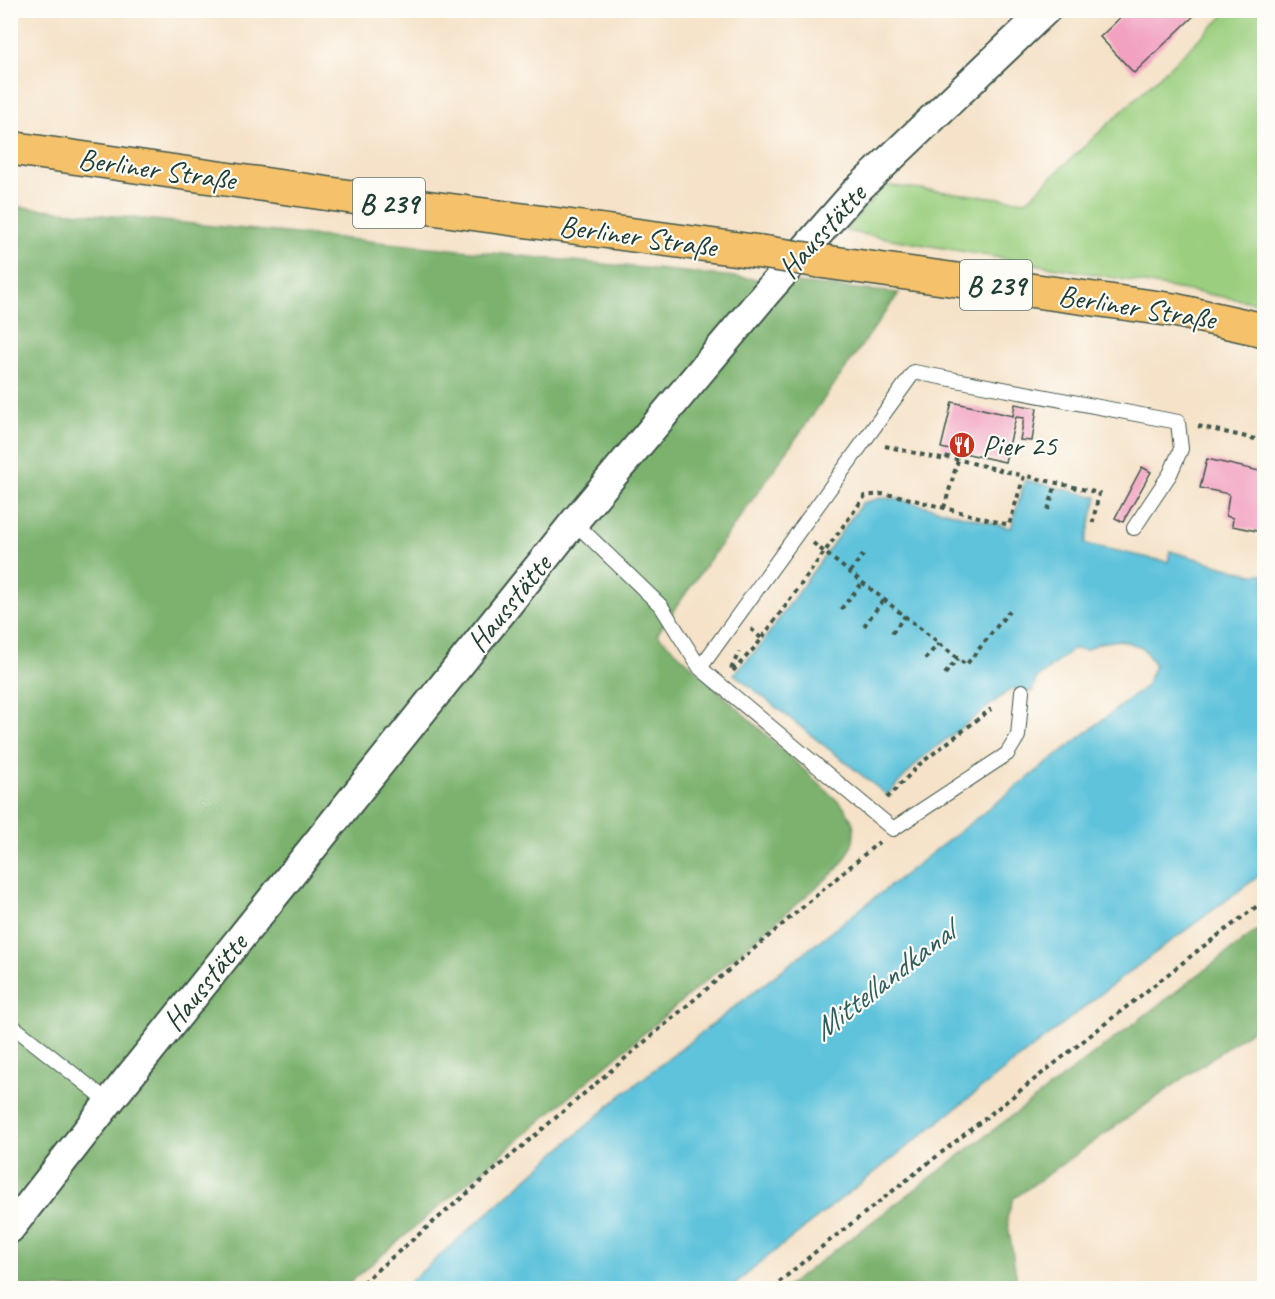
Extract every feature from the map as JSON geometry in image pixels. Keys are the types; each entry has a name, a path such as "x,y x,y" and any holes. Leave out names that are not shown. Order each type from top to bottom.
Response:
{"main road":[{"name":"Berliner Straße","path":"10,148 384,202 1174,310 1264,330"}],"street":[{"name":"Hausstätte","path":"10,1229 109,1102 574,522 768,292 855,192 1046,10"}],"lane":[{"path":"700,668 914,372 1179,422 1181,449 1178,457 1170,474 1134,528"},
{"path":"574,522 661,606 700,668 893,829 1007,754 1018,736 1022,691"},
{"path":"10,1024 109,1102"}],"path":[{"path":"1179,422 1264,441"},
{"path":"865,440 1100,493 1092,526"},
{"path":"878,455 884,446"},
{"path":"944,508 958,460"},
{"path":"743,642 729,674 761,638 865,496 881,494 899,496 1009,525 1024,476"},
{"path":"1048,510 1055,487"},
{"path":"819,534 815,544 966,665 1011,609"},
{"path":"850,572 863,555"},
{"path":"841,609 863,582"},
{"path":"864,626 884,599"},
{"path":"892,633 905,616"},
{"path":"757,619 750,631 761,638"},
{"path":"926,659 939,643"},
{"path":"945,674 958,658"},
{"path":"885,798 889,798 920,764 991,709"},
{"path":"356,1288 893,829"},
{"path":"772,1288 851,1223 1200,949 1264,902"}],"green space":[{"path":"1229,11 1264,11 1264,304 845,231 885,185 1026,201"},
{"path":"10,206 899,293 657,634 844,807 854,831 849,852 832,874 343,1288 11,1288"},
{"path":"1264,925 1264,1021 1013,1199 1007,1218 1018,1288 785,1288"}],"water":[{"name":"Mittellandkanal","path":"1025,480 1097,497 1085,544 1168,562 1170,551 1250,574 1264,574 1264,872 1116,982 751,1270 732,1288 403,1288 618,1098 1146,686 1155,665 1142,647 1120,640 1099,643 1086,650 1073,649 1036,679 1032,692 1011,689 921,759 887,795 734,674 759,647 862,503 881,498 898,499 1011,528"}],"building":[{"path":"1128,10 1200,10 1134,73 1100,37"},
{"path":"952,402 1013,416 1015,404 1037,408 1032,441 1020,440 1024,418 1016,417 1005,462 941,448"},
{"path":"1207,459 1264,472 1262,532 1232,526 1233,518 1226,516 1229,494 1200,488"},
{"path":"1142,467 1151,472 1123,522 1115,518"}],"place":[{"name":"Pier 25","path":"962,445"}]}
